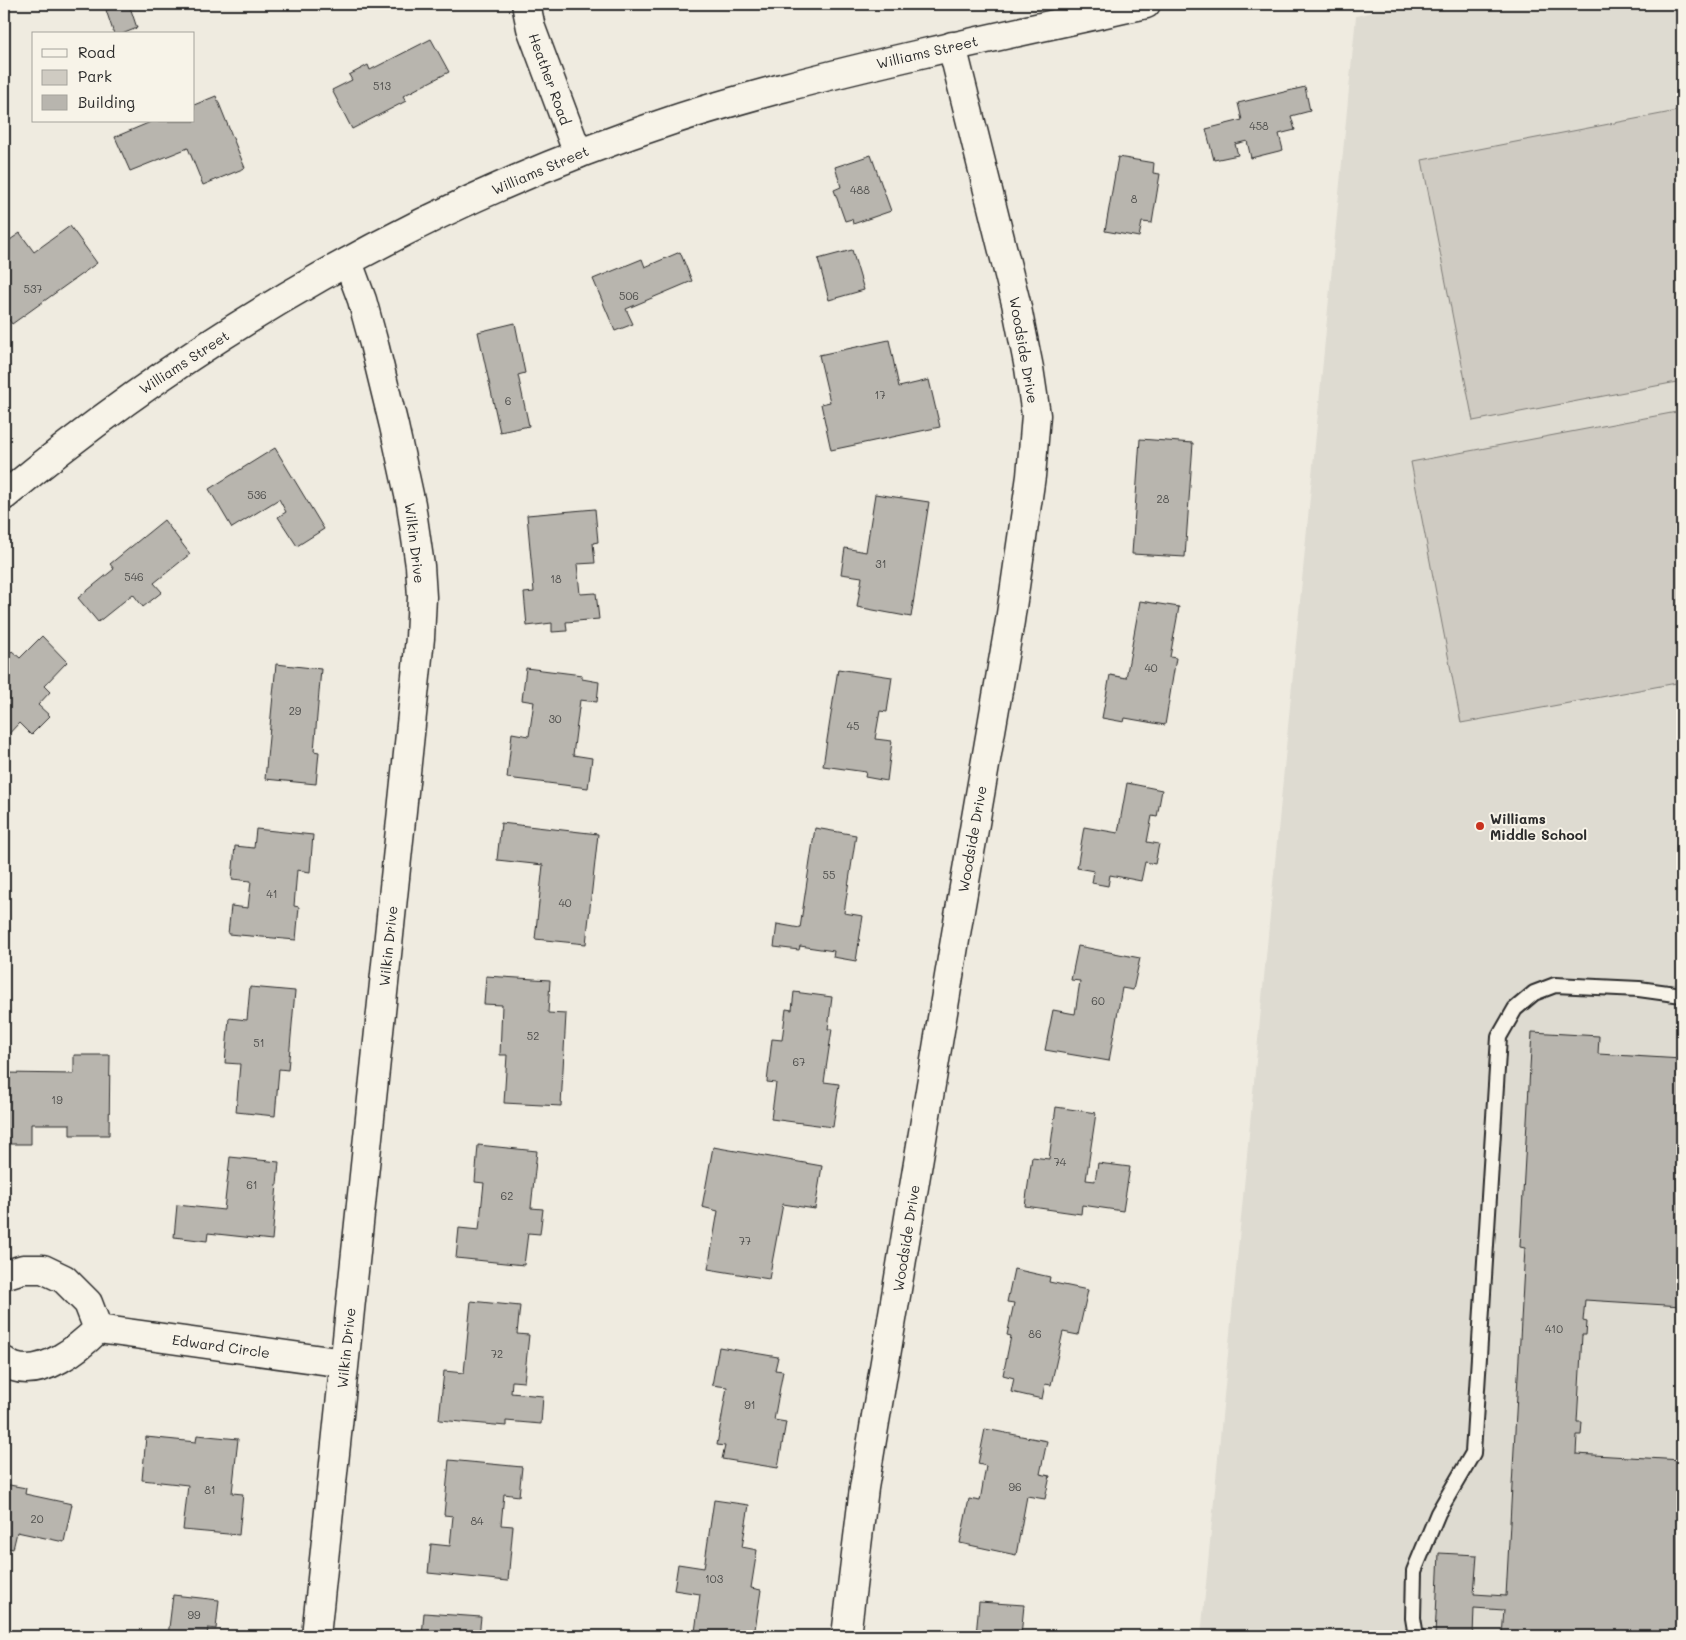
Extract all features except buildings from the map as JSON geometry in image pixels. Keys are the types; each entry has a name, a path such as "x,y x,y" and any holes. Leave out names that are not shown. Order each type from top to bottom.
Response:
{"street":[{"name":"Heather Road","path":"526,4 532,28 578,154"},
{"name":"Williams Street","path":"4,496 47,460 134,394 256,315 348,262 470,200 546,166 674,119 736,101 952,46 1146,4"},
{"name":"Woodside Drive","path":"846,1636 864,1488 960,907 1010,621 1031,476 1036,415 1030,368 1016,303 952,46"},
{"name":"Wilkin Drive","path":"316,1636 420,638 422,597 415,535 403,465 367,317 348,262"},
{"path":"4,1275 23,1268 43,1269 64,1279 88,1303 98,1329 74,1352 36,1369 14,1367 4,1362"},
{"name":"Edward Circle","path":"98,1329 344,1363"}],"lane":[{"path":"1416,1636 1412,1618 1414,1571 1438,1513 1473,1453 1499,1037 1515,1009 1534,993 1555,985 1639,989 1682,994"}],"shaded area":[{"name":"Williams Middle School","path":"1406,4 1682,4 1682,1636 1201,1636 1356,16"}],"green space":[{"path":"1682,110 1682,381 1473,421 1422,160"},
{"path":"1682,411 1682,682 1461,723 1411,462"}],"place":[{"name":"Williams Middle School","path":"1480,826"}]}
